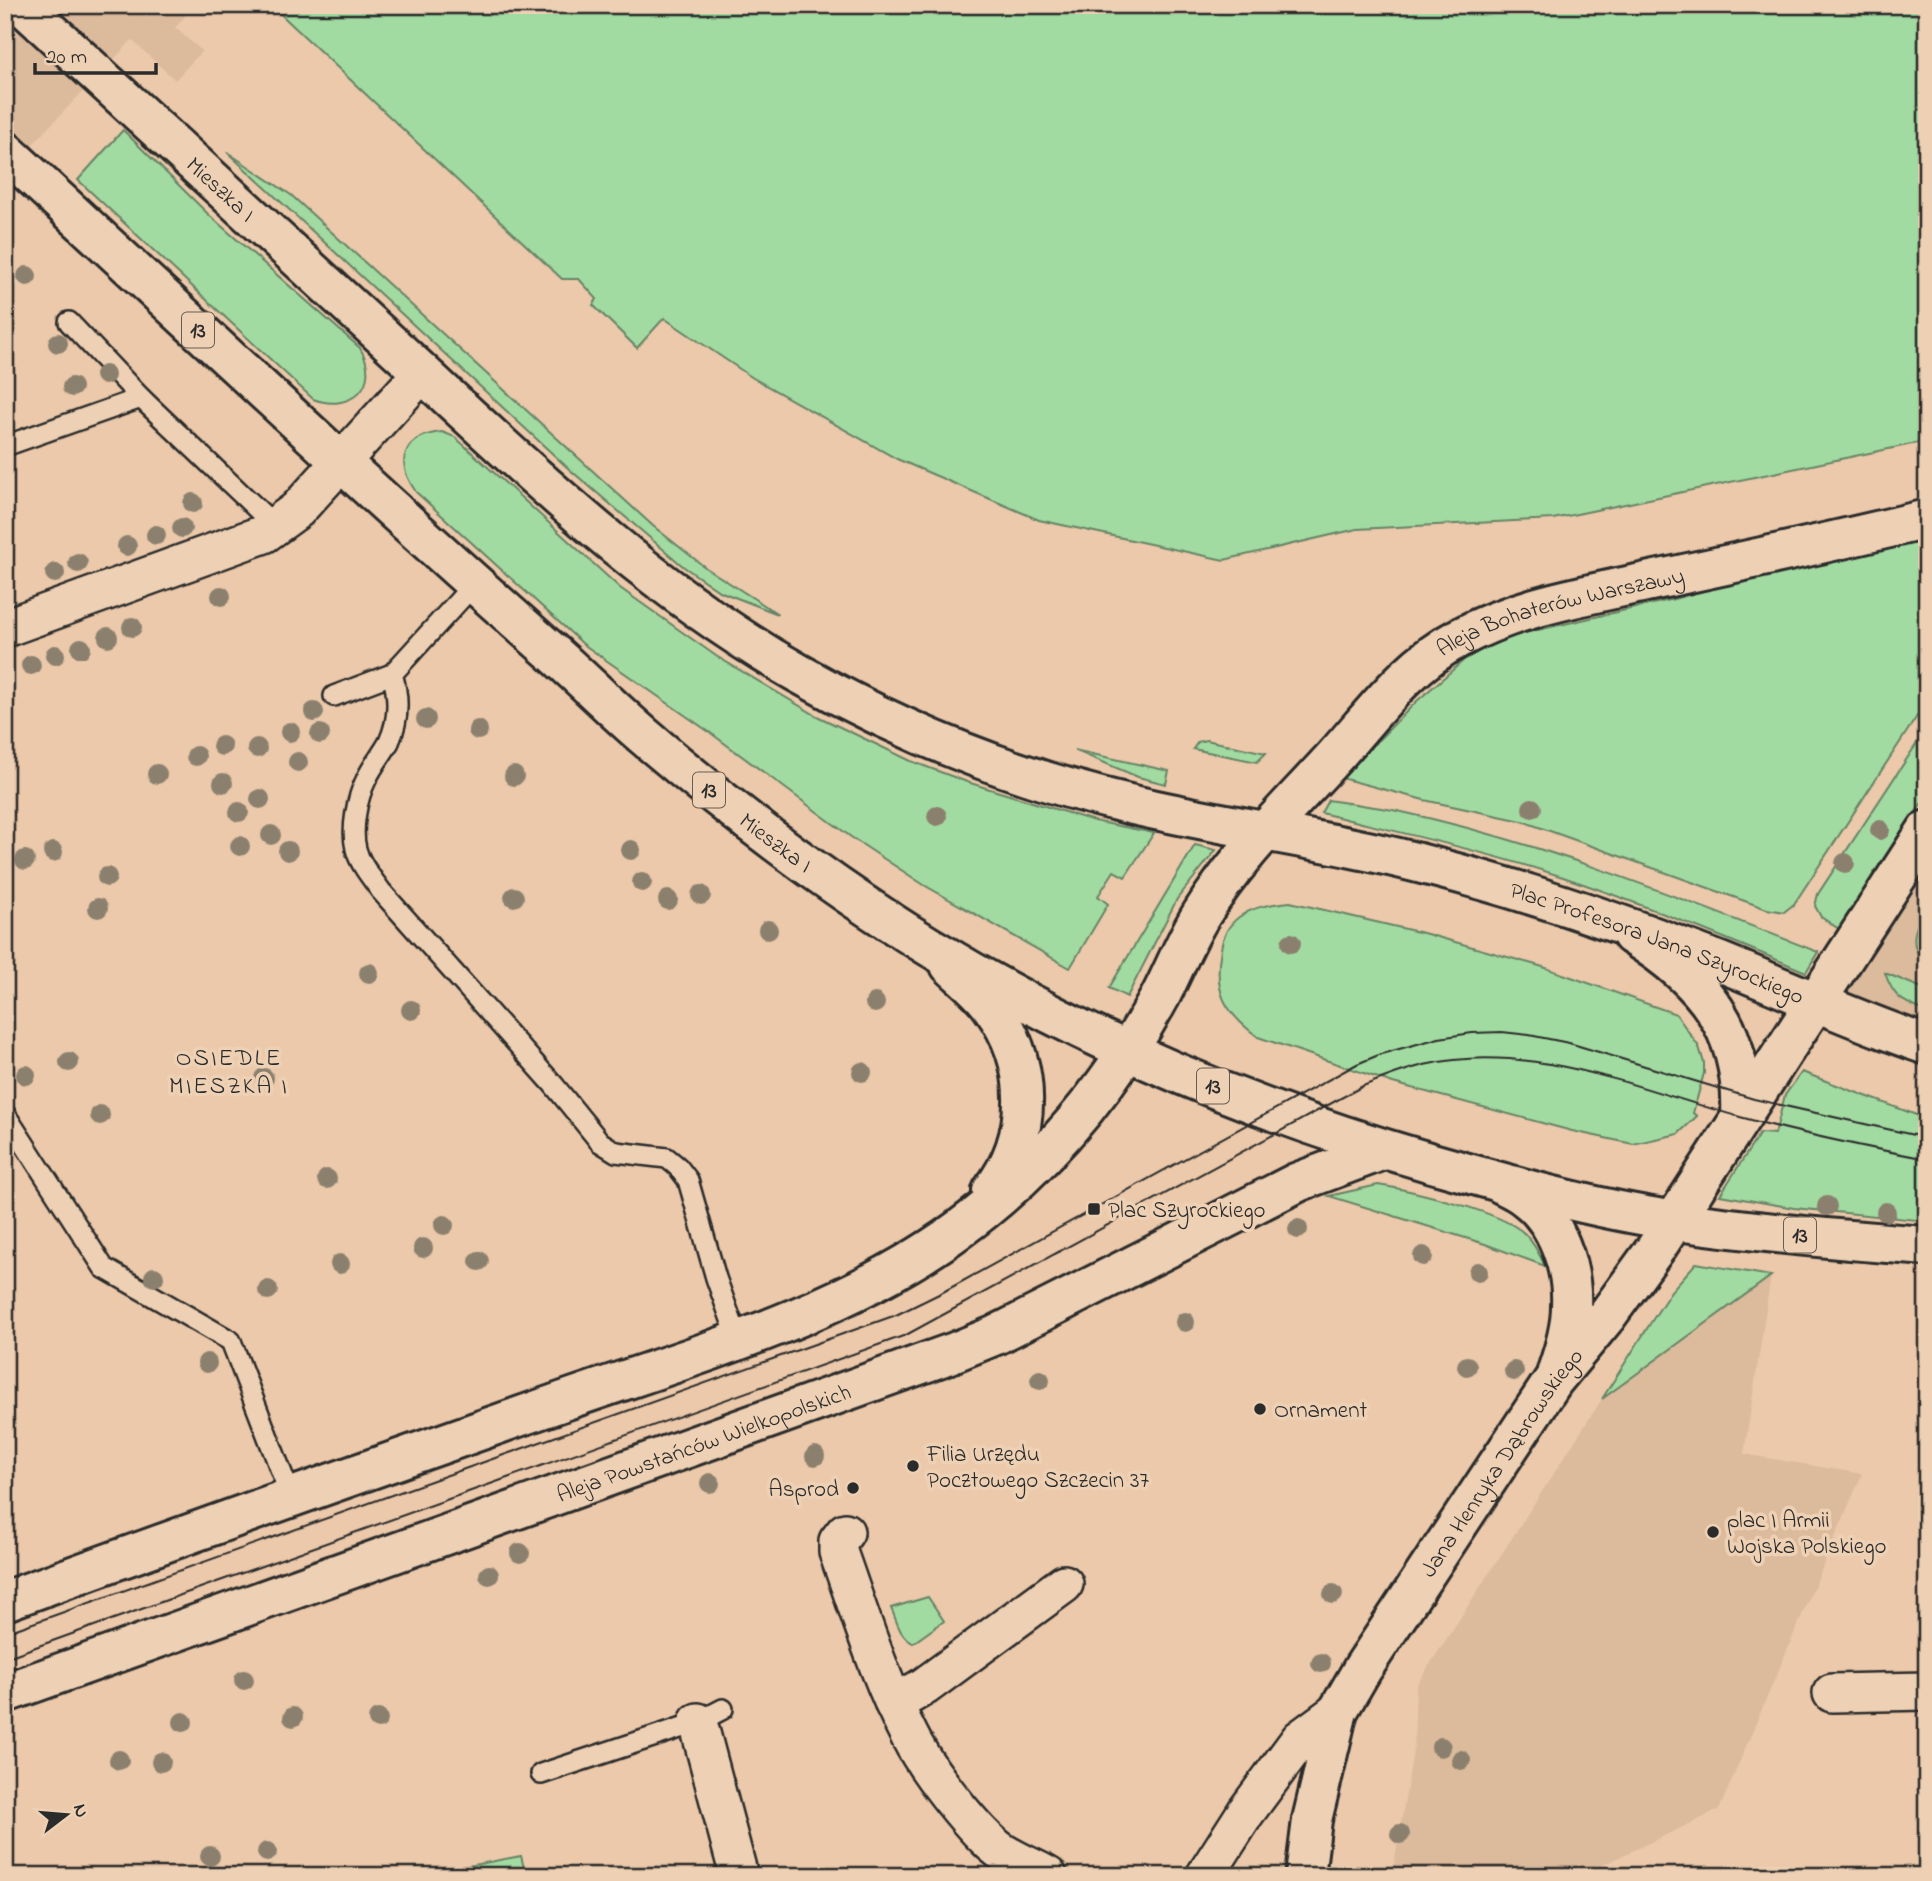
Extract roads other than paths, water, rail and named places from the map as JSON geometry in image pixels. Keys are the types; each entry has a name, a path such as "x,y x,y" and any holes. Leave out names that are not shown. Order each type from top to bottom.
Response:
{"street":[{"name":"Mieszka I","path":"22,5 559,498 661,583 708,617 803,676 913,730 1027,774 1125,803 1266,831"},
{"name":"Mieszka I","path":"5,151 642,735 706,787 809,866 934,949 1127,1051"},
{"path":"5,628 264,534 276,527 297,510 422,373"},
{"name":"Aleja Bohaterów Warszawy","path":"1266,831 1396,686 1432,655 1472,631 1557,603 1927,519"},
{"path":"1927,830 1816,1003 1927,1045"},
{"path":"5,1601 738,1339 878,1281 964,1226 1033,1168 1101,1089 1160,997 1201,915 1266,831"},
{"name":"Plac Profesora Jana Szyrockiego","path":"1266,831 1380,853 1550,900 1715,961 1816,1003 1674,1221"},
{"path":"1605,920 1656,951 1681,970 1713,1008 1733,1046 1740,1068 1741,1117"},
{"path":"934,949 992,1006 1017,1053 1024,1087 1023,1122 1014,1153 995,1188 964,1226"},
{"name":"13","path":"1127,1051 1299,1121 1384,1150 1502,1184 1674,1221 1828,1239 1927,1246"},
{"name":"Aleja Powstańców Wielkopolskich","path":"5,1693 411,1545 909,1369 996,1335 1298,1182 1384,1150"},
{"path":"1502,1184 1526,1197 1539,1210 1550,1225 1563,1256 1572,1308 1561,1361 1553,1381"},
{"name":"Jana Henryka Dąbrowskiego","path":"1305,1876 1312,1820 1338,1711 1369,1658 1553,1381 1606,1317 1674,1221"},
{"path":"845,1532 838,1541 838,1552 894,1704 912,1740 953,1799 992,1844 1014,1861 1048,1876"},
{"path":"894,1704 925,1686 1063,1584"},
{"path":"1832,1693 1927,1690"},
{"name":"Jana Henryka Dąbrowskiego","path":"1205,1876 1246,1812 1300,1739 1338,1711"},
{"path":"711,1715 739,1876"}],"lane":[{"path":"69,323 141,398 276,527"},
{"path":"5,446 141,398"},
{"path":"334,696 392,674 475,583"},
{"path":"392,674 397,691 397,715 389,742 365,781 355,822 356,848 364,868 385,896 553,1084 600,1142 616,1152 667,1158 678,1167 688,1180 716,1278 738,1339"},
{"path":"5,1114 104,1268 232,1340 291,1497"},
{"path":"541,1774 711,1715"}],"tram line":[{"path":"5,1633 896,1315 943,1292 1357,1064 1381,1054 1439,1038 1502,1032 1569,1043 1754,1099 1927,1138"},
{"path":"5,1658 906,1335 1363,1086 1416,1067 1464,1059 1544,1063 1584,1071 1787,1129 1927,1159"}],"place":[{"name":"Plac Szyrockiego","path":"1094,1209"},
{"name":"Ornament","path":"1260,1409"},
{"name":"Filia Urzędu Pocztowego Szczecin 37","path":"913,1466"},
{"name":"Asprod","path":"853,1488"},
{"name":"plac I Armii Wojska Polskiego","path":"1713,1532"}],"district":[{"name":"OSIEDLE MIESZKA I","path":"229,1071"}]}
